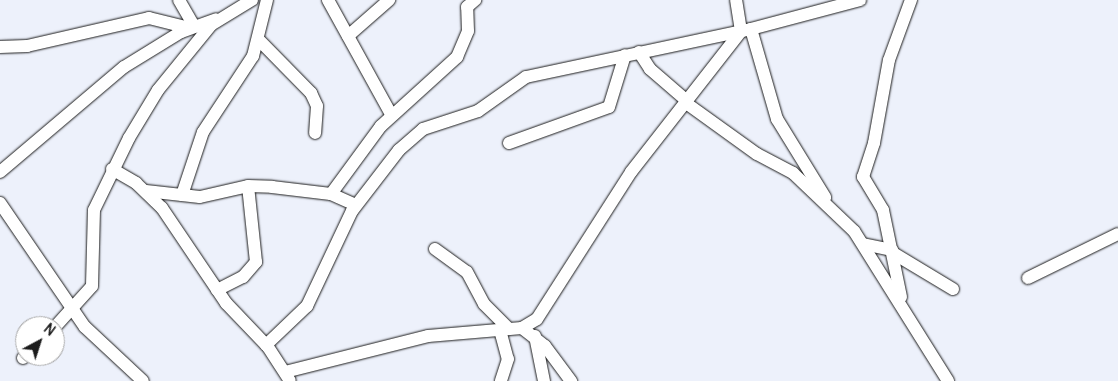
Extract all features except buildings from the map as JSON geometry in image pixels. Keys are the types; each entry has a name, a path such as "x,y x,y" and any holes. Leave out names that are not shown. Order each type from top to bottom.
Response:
{"street":[{"path":"179,0 192,27"},
{"path":"182,195 203,132 253,56 267,0"},
{"path":"328,0 392,116"},
{"path":"348,36 389,0"},
{"path":"736,0 777,119 832,210"},
{"path":"266,345 297,320 312,300 356,205 399,150 422,129 478,111 526,77 746,30 860,0"},
{"path":"902,302 893,252 882,210 864,176 874,143 889,60 911,0"},
{"path":"0,172 116,73 192,27 219,18 248,1"},
{"path":"331,194 392,116 457,57 468,31 467,2"},
{"path":"0,48 36,44 150,18 192,27"},
{"path":"65,316 94,278 92,220 112,169 158,90 219,18"},
{"path":"544,381 537,338 541,315 631,172 746,30"},
{"path":"258,38 311,93 319,123 315,133"},
{"path":"639,52 650,68 687,102 757,154 793,173 832,210 863,244 902,302 948,381"},
{"path":"509,143 609,108 625,55"},
{"path":"112,169 146,191 192,246 217,290 266,345 287,377 428,336 522,328 541,315"},
{"path":"146,191 200,197 248,186 331,194 356,205"},
{"path":"217,290 243,277 256,262 248,186"},
{"path":"0,203 71,310 97,340 144,381"},
{"path":"1028,278 1118,234"},
{"path":"863,244 893,252 952,288"},
{"path":"435,249 467,272 484,304 504,329 508,358 501,381"},
{"path":"522,328 537,338 570,381"}]}
